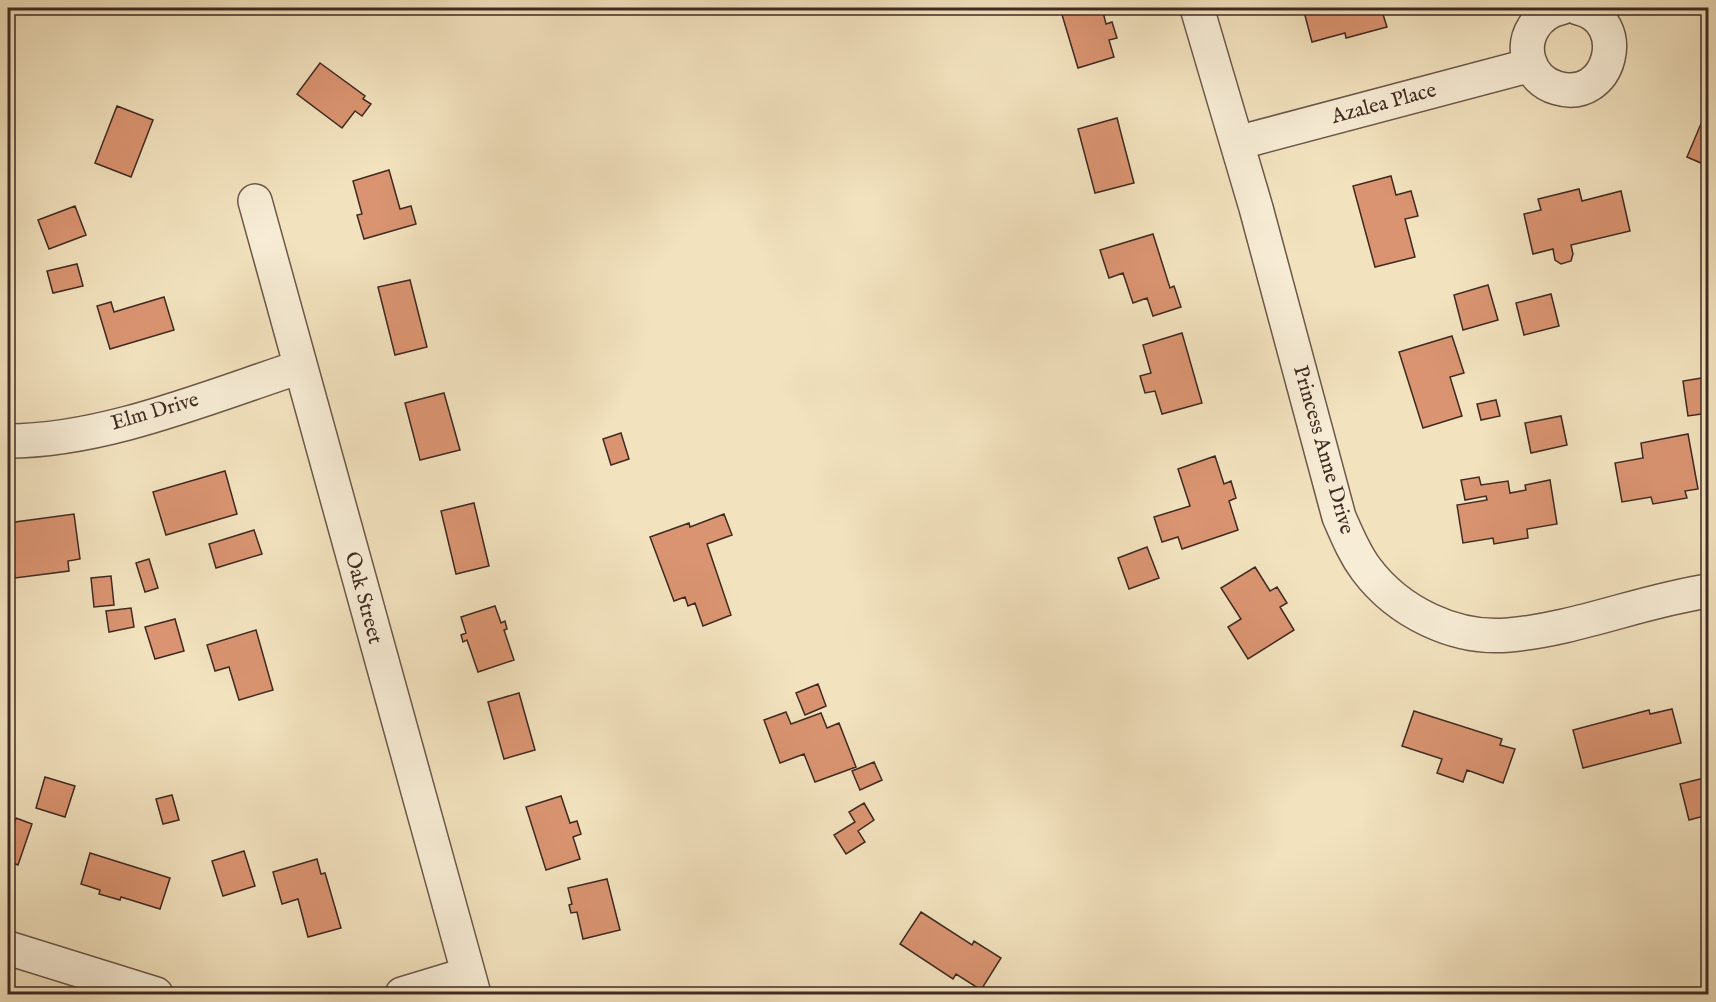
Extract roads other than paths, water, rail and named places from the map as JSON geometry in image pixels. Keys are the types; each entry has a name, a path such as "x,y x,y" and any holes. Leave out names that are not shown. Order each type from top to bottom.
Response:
{"street":[{"name":"Princess Anne Drive","path":"1197,8 1237,143 1339,517 1352,548 1367,570 1390,594 1418,614 1446,628 1477,634 1508,635 1573,623 1677,596 1708,591"},
{"path":"1561,8 1542,16 1533,26 1528,39 1527,52 1531,65 1544,82 1563,90 1577,89 1591,84 1602,75 1611,49 1609,35 1603,23 1593,14 1578,8"},
{"name":"Azalea Place","path":"1237,143 1531,65"},
{"name":"Oak Street","path":"255,201 471,984"},
{"name":"Elm Drive","path":"8,441 30,441 72,435 136,420 300,368"},
{"path":"8,948 156,994"},
{"path":"402,994 471,984"}]}
